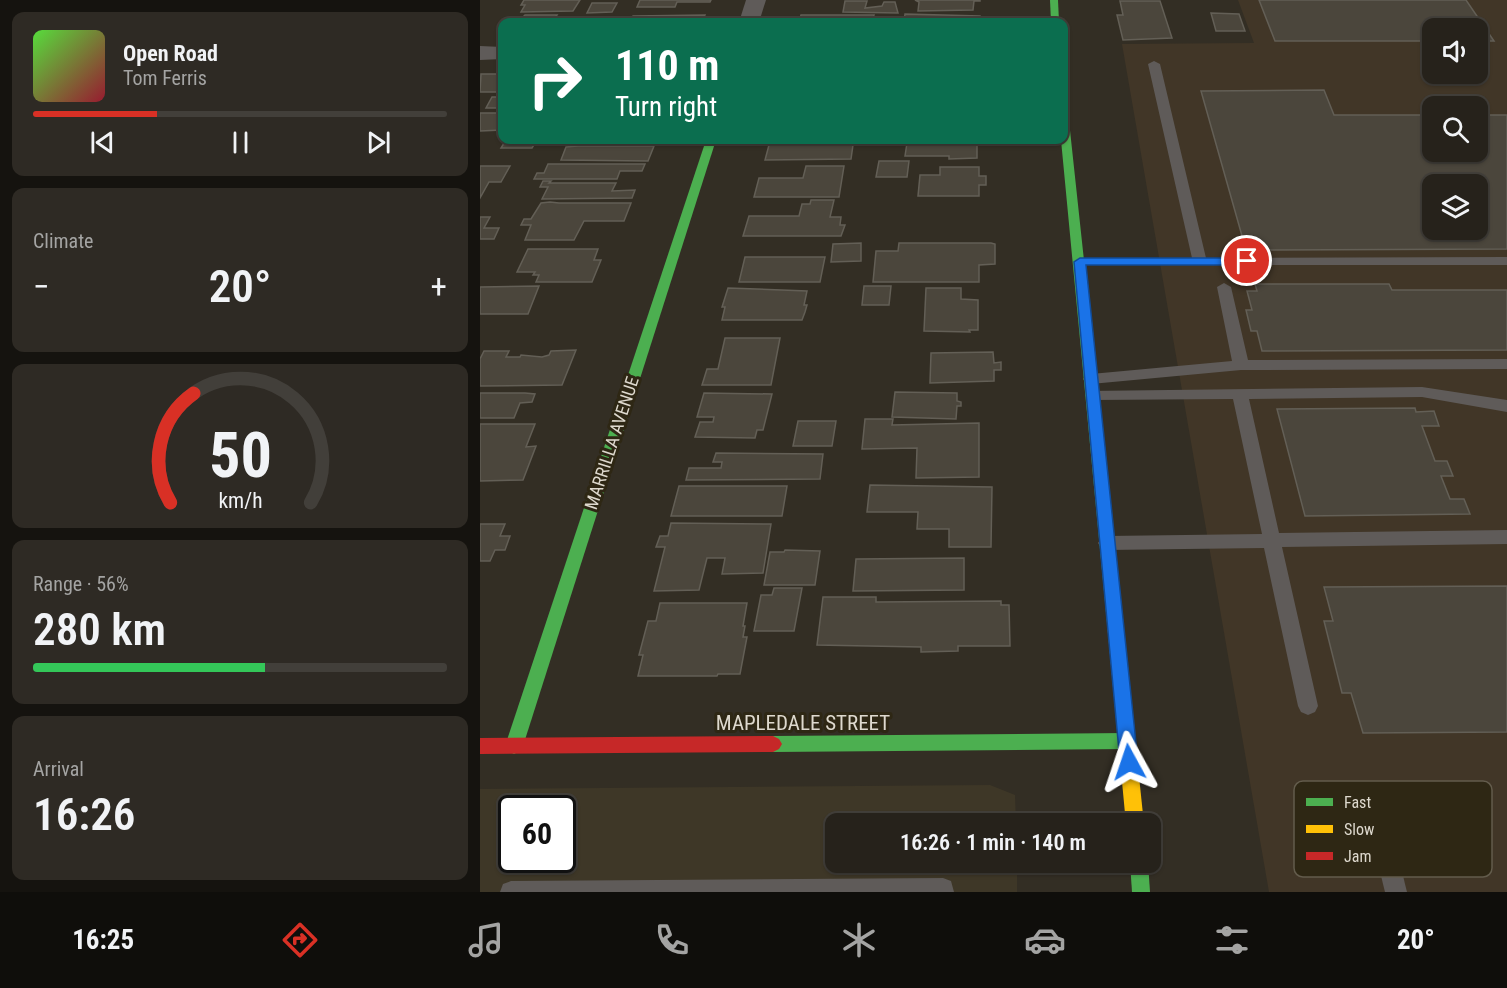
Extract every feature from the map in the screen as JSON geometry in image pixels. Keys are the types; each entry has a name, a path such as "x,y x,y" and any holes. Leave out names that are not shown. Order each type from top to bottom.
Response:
{"street":[{"path":"750,18 756,0"},
{"path":"1054,0 1055,18"},
{"path":"480,53 498,53"},
{"name":"MARRILLA AVENUE","path":"514,746 710,144"},
{"path":"1067,144 1134,813"},
{"name":"MAPLEDALE STREET","path":"480,746 1127,741"},
{"path":"1139,873 1142,892"}],"lane":[{"path":"1154,64 1200,262"},
{"path":"1080,262 1507,261"},
{"path":"1224,287 1241,365"},
{"path":"1091,379 1241,365 1507,364"},
{"path":"1093,396 1422,392 1507,406"},
{"path":"1240,394 1308,706"},
{"path":"1107,543 1507,537"},
{"path":"1392,877 1396,892"},
{"path":"511,892 943,889 943,892"}],"shaded area":[{"path":"1238,0 1507,0 1507,892 1269,892 1122,44 1254,43"},
{"path":"990,785 1015,795 1016,813 825,813 825,873 1017,873 1017,892 480,892 480,789"}],"building":[{"path":"524,0 580,0 573,11 521,12 525,5 521,5"},
{"path":"640,0 711,0 710,2 677,2 675,7 637,7"},
{"path":"915,0 980,1 974,1 973,10 918,11 919,2"},
{"path":"1259,0 1466,0 1478,18 1422,18 1422,41 1275,41"},
{"path":"845,1 867,1 865,8 882,6 884,2 895,2 898,13 843,12"},
{"path":"1120,1 1160,1 1172,38 1123,40 1117,15 1123,15"},
{"path":"592,3 617,3 612,12 587,13"},
{"path":"1211,13 1239,14 1245,31 1216,31"},
{"path":"905,14 980,16 980,18 904,18"},
{"path":"525,15 557,15 555,18 522,18"},
{"path":"705,15 704,18 632,18 633,16"},
{"path":"801,15 874,15 873,18 800,18"},
{"path":"1488,32 1494,41 1488,41"},
{"path":"481,74 498,74 498,92 480,92"},
{"path":"1324,90 1334,115 1422,115 1422,162 1488,162 1488,115 1507,115 1507,249 1246,250 1201,91"},
{"path":"492,97 498,97 498,108 486,108"},
{"path":"480,113 498,113 498,130 480,131"},
{"path":"504,144 534,144 532,148 501,148"},
{"path":"907,144 977,144 977,158 905,156"},
{"path":"769,145 853,145 851,159 765,160"},
{"path":"654,146 648,161 561,160 566,147"},
{"path":"879,161 909,161 907,177 876,177"},
{"path":"548,164 645,164 642,171 620,171 617,179 534,179 537,173 544,173"},
{"path":"480,166 510,166 501,182 489,182 480,198"},
{"path":"806,166 844,166 839,197 754,197 759,178 803,178"},
{"path":"940,167 979,167 979,176 986,176 986,185 979,185 979,196 918,196 920,175 940,175"},
{"path":"543,181 551,181 549,183 616,183 612,191 635,190 632,198 542,199 548,187 540,187"},
{"path":"811,200 834,200 830,217 841,217 840,225 845,225 841,236 743,236 749,216 799,216 802,204 810,204"},
{"path":"541,203 631,203 624,221 584,221 574,240 525,240 531,225 521,225 524,219 531,219"},
{"path":"480,217 490,217 484,228 499,228 494,239 480,239"},
{"path":"861,243 861,261 831,262 833,244"},
{"path":"899,243 991,243 995,244 995,264 979,265 979,282 873,282 876,251 898,251"},
{"path":"528,249 598,249 594,260 601,260 592,282 536,282 539,275 533,275 535,272 517,272"},
{"path":"745,257 825,257 820,282 739,282"},
{"path":"1255,284 1389,284 1392,290 1507,290 1507,350 1262,351 1257,331 1251,331 1246,310 1252,310 1247,291 1257,291"},
{"path":"539,286 528,314 480,314 480,287"},
{"path":"864,286 891,286 889,305 862,305"},
{"path":"728,288 807,291 804,305 807,305 802,320 722,320 725,307 722,307"},
{"path":"926,288 961,288 961,299 978,300 978,330 969,330 970,332 924,331"},
{"path":"725,338 780,338 771,385 702,385 707,369 718,369"},
{"path":"576,350 562,385 480,386 480,359 484,351 509,351 506,357 520,357 521,355 542,357 549,355 551,351"},
{"path":"993,352 994,363 1001,362 1001,370 994,370 994,381 930,383 931,353"},
{"path":"895,392 957,393 957,401 961,402 961,406 957,406 956,419 892,417"},
{"path":"480,393 535,394 532,402 520,403 514,418 480,418"},
{"path":"704,393 772,394 763,430 757,430 755,438 695,437 700,422 713,422 714,417 697,417"},
{"path":"1415,408 1416,412 1434,411 1439,426 1422,426 1435,461 1447,461 1453,476 1441,476 1450,499 1464,499 1470,514 1305,516 1277,409"},
{"path":"865,419 893,419 892,425 979,423 979,477 916,478 917,448 862,449"},
{"path":"798,421 836,421 832,446 793,446"},
{"path":"480,424 535,424 526,447 536,446 523,480 480,481"},
{"path":"716,453 823,454 820,479 686,480 689,468 721,468 722,462 713,462"},
{"path":"870,485 992,487 991,547 949,547 949,529 917,529 918,512 867,512"},
{"path":"679,486 787,486 782,516 671,516"},
{"path":"671,523 771,524 763,573 722,574 725,558 707,558 699,590 654,591 665,547 656,547 660,536 668,536"},
{"path":"480,524 505,524 500,536 510,536 505,550 495,550 490,561 480,561"},
{"path":"785,550 820,551 815,585 764,585 770,552 784,552"},
{"path":"964,558 964,590 853,591 856,559"},
{"path":"1507,586 1507,732 1363,733 1351,693 1342,693 1324,621 1333,621 1324,587"},
{"path":"774,588 802,588 794,631 754,631 761,595 772,595"},
{"path":"823,597 876,597 876,602 1001,601 1001,605 1009,605 1010,646 958,646 958,651 921,652 921,647 817,645"},
{"path":"660,603 747,603 743,637 747,637 740,674 638,676 643,655 639,655 648,621 656,621"}],"traffic: fast":[{"path":"1054,0 1055,18"},
{"path":"514,746 710,144"},
{"path":"1066,144 1115,623"},
{"path":"773,744 1127,741"},
{"path":"1140,873 1141,892"}],"traffic: slow":[{"path":"1115,623 1134,813"}],"traffic: jam":[{"path":"480,746 773,744"}],"route":[{"path":"1129,762 1080,262 1247,261"}]}
